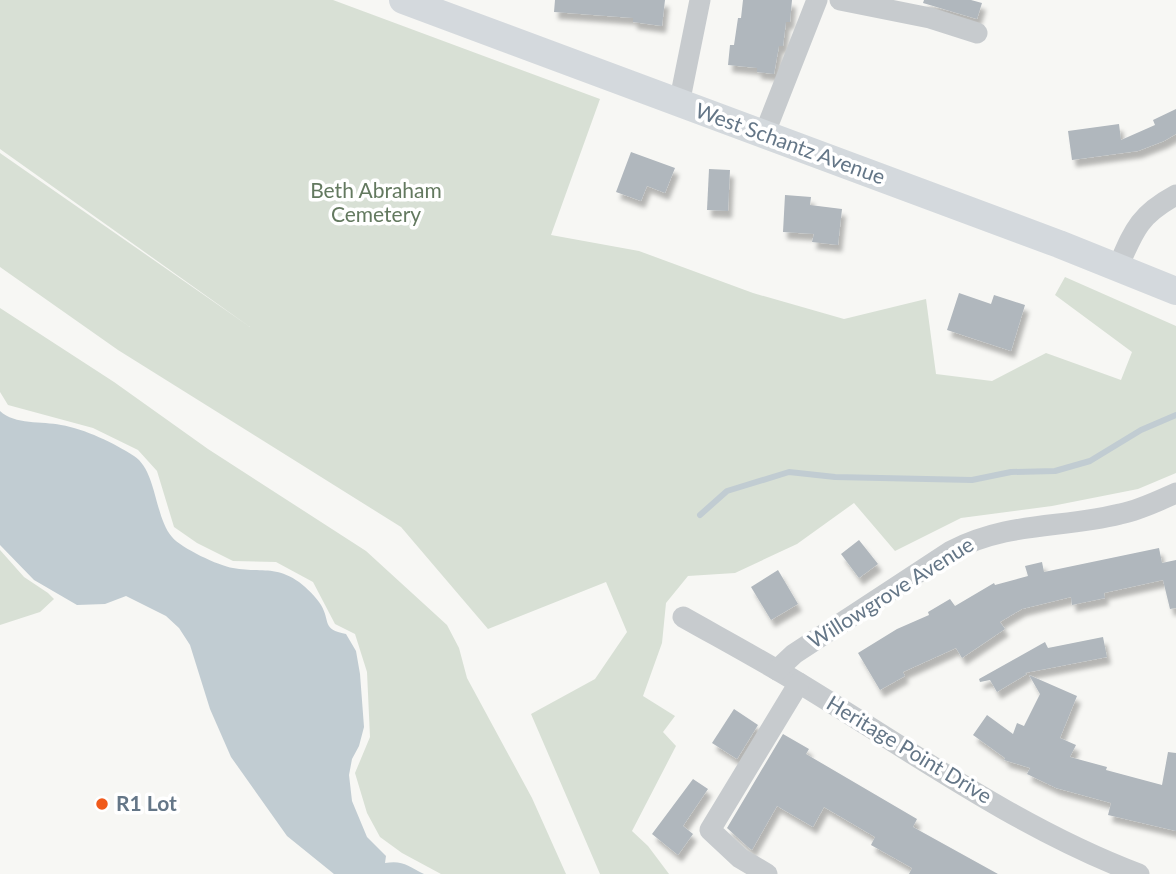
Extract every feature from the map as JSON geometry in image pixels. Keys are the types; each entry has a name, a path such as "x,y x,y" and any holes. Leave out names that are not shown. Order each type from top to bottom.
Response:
{"main road":[{"name":"West Schantz Avenue","path":"418,3 1176,291"}],"street":[{"path":"679,104 699,0"},
{"path":"764,135 817,0"},
{"path":"840,0 930,18 977,33"},
{"path":"1118,267 1133,231 1147,214 1176,195"},
{"name":"Willowgrove Avenue","path":"777,670 815,639 951,551 971,541 993,533 1120,514 1143,508 1176,493"},
{"name":"Heritage Point Drive","path":"683,617 799,683 872,730 997,803 1068,843 1139,874"},
{"path":"767,874 740,858 710,830 799,683"}],"green space":[{"name":"Beth Abraham Cemetery","path":"0,0 333,0 600,99 551,235 639,251 753,293 844,319 926,299 936,374 992,381 1046,353 1121,380 1132,352 1055,295 1065,277 1176,326 1176,473 1138,489 1052,506 961,518 895,551 854,503 797,544 735,573 688,576 666,603 662,643 643,696 675,716 663,732 676,746 632,831 648,846 669,874 600,874 531,714 595,679 627,632 606,582 488,629 401,527 118,350 0,267 0,153 250,327 0,149"},
{"path":"0,308 114,382 208,449 366,551 447,625 459,648 467,678 532,798 566,874 441,874 402,853 380,837 367,813 355,773 370,737 367,672 355,634 335,624 313,582 276,562 233,561 197,543 174,527 157,471 138,450 93,428 8,405 0,392"},
{"path":"0,550 24,577 54,599 40,612 0,625"}],"shaded area":[{"path":"0,411 21,421 80,430 126,451 141,463 147,472 166,528 183,546 227,567 282,573 299,582 314,596 330,627 346,634 356,651 364,727 349,775 352,801 367,837 386,856 385,863 401,863 424,874 334,874 287,836 231,757 210,709 190,645 179,628 166,616 126,596 105,604 77,605 34,580 0,545"}],"building":[{"path":"555,0 665,0 662,26 633,22 633,18 554,12"},
{"path":"743,0 792,0 790,22 786,22 783,46 779,46 774,74 757,72 757,68 728,65 730,45 734,45"},
{"path":"924,0 971,0 982,3 977,19 923,3"},
{"path":"1176,109 1176,134 1164,141 1138,151 1072,160 1068,131 1119,124 1121,140 1155,125 1153,120"},
{"path":"631,152 675,168 665,193 647,186 641,201 616,192"},
{"path":"709,169 730,170 728,211 707,210"},
{"path":"785,195 811,197 810,205 842,209 838,245 812,242 814,234 783,232"},
{"path":"959,293 991,304 994,295 1025,305 1011,351 947,330"},
{"path":"859,540 878,564 859,578 841,554"},
{"path":"1159,548 1162,563 1176,560 1176,608 1170,609 1163,580 1104,593 1105,598 1072,605 1071,597 1022,609 1000,622 1005,629 962,658 956,648 903,672 905,676 880,690 858,653 897,629 929,615 928,612 950,599 955,606 994,583 995,585 1028,576 1025,566 1042,562 1044,572"},
{"path":"778,570 798,604 771,620 751,587"},
{"path":"1103,637 1107,657 1025,673 1027,674 997,692 990,680 980,682 979,679 1045,642 1048,648"},
{"path":"1029,675 1077,696 1060,738 1076,745 1070,757 1162,785 1168,752 1176,753 1176,831 1108,815 1111,803 1056,788 1027,774 1030,768 1004,760 1005,758 973,735 987,715 1013,734 1017,723 1024,726 1040,694"},
{"path":"734,709 758,725 737,759 712,743"},
{"path":"783,734 809,749 806,754 917,819 913,827 998,874 909,874 912,868 871,845 875,837 824,807 813,827 777,806 752,850 727,828"},
{"path":"693,779 708,789 683,826 693,834 678,855 652,834"}],"waterway":[{"path":"700,515 727,491 789,472 835,477 972,480 1011,472 1055,471 1090,461 1141,430 1176,415"}],"place":[{"name":"R1 Lot","path":"102,804"}]}
